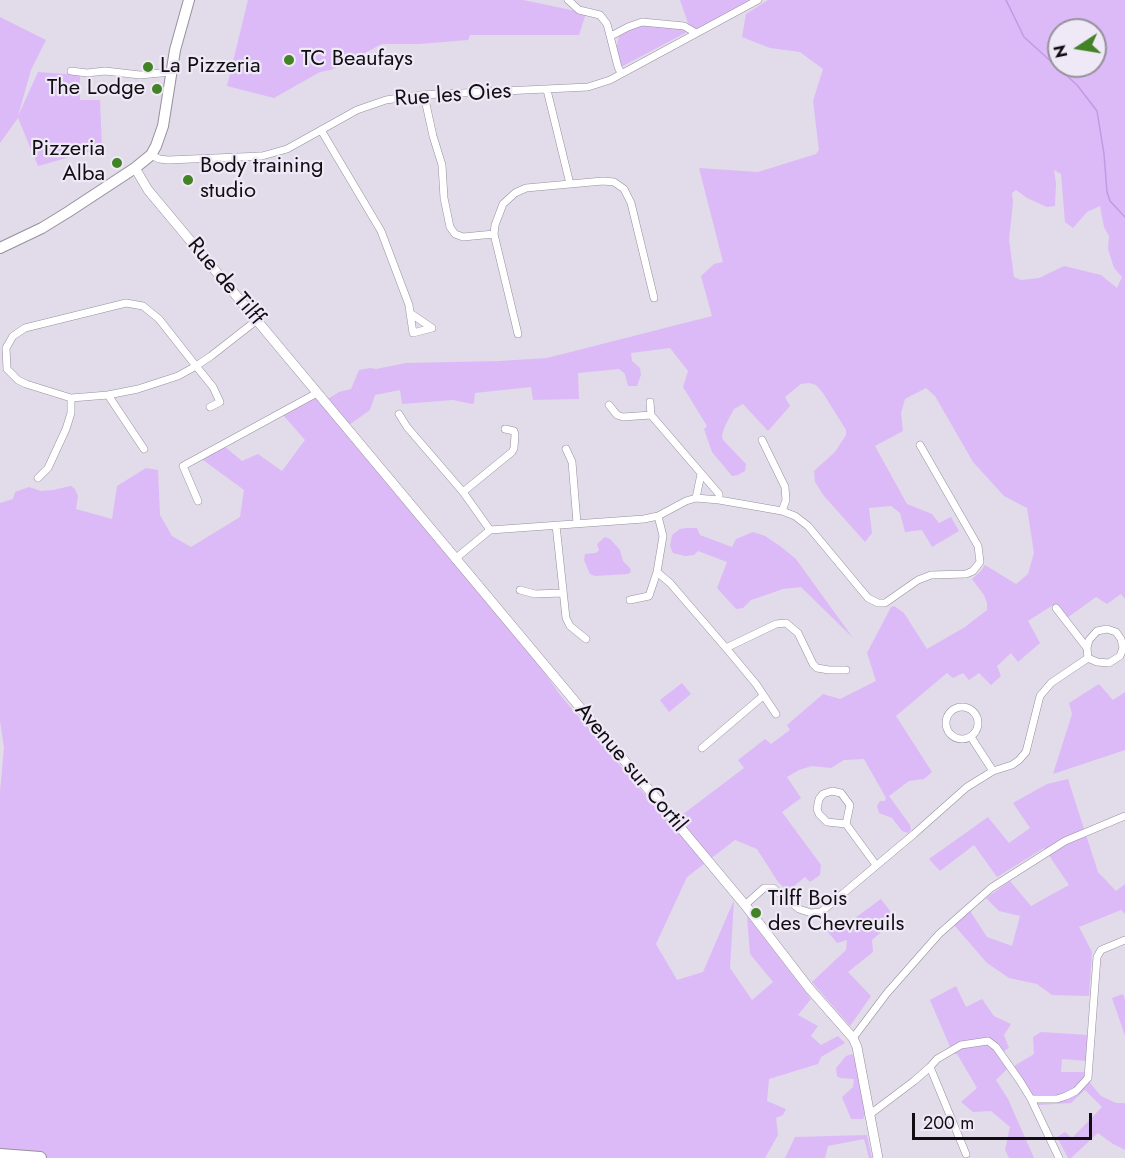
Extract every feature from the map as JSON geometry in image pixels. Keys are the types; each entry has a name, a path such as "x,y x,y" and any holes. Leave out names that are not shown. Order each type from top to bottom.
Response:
{"highway":[{"path":"0,1155 40,1158"}],"main road":[{"path":"0,248 42,228 135,168 151,155 163,126 171,72 189,0"},
{"name":"Rue de Tilff","path":"135,168 148,190 328,405"},
{"name":"Avenue sur Cortil","path":"328,405 745,905 809,988 853,1038 857,1047 878,1158"}],"street":[{"path":"568,0 579,10 600,15 607,24 621,73"},
{"name":"Rue les Oies","path":"151,155 168,160 262,156 287,149 341,118 386,100 424,95 588,87 610,80 758,0"},
{"path":"611,36 642,22 684,26 696,33"},
{"path":"70,71 87,73 105,71 140,75 171,72"},
{"path":"546,90 570,184"},
{"path":"424,95 442,165 444,198 450,227 455,234 463,237 494,234"},
{"path":"321,130 381,231 410,313"},
{"path":"518,334 494,234 503,204 515,193 526,188 603,181 614,182 624,189 631,203 654,298"},
{"path":"210,407 220,402 213,387 196,366 159,319 143,306 126,303 25,328 9,341 5,354 7,369 26,384 71,398 108,395 160,383 196,366 257,320"},
{"path":"198,501 183,466 317,393"},
{"path":"108,395 144,448"},
{"path":"38,478 48,468 66,429 71,413 71,398"},
{"path":"650,402 651,415 719,494 719,500"},
{"path":"609,405 616,415 623,417 651,415"},
{"path":"399,414 463,492 490,530"},
{"path":"463,492 512,452 515,435 513,430 505,429"},
{"path":"762,440 785,487 786,500 782,511"},
{"path":"455,559 490,530 658,516 696,498 719,500 782,511 795,516 808,526 868,598 881,604 890,601 918,580 931,575 966,574 974,571 980,562 978,546 920,445"},
{"path":"566,448 572,462 576,523"},
{"path":"696,498 701,474"},
{"path":"630,600 644,598 650,594 657,572 663,536 658,516"},
{"path":"556,525 566,618 570,626 586,639"},
{"path":"657,572 670,583 726,648 756,684 776,714"},
{"path":"520,590 535,594 562,593"},
{"path":"1056,608 1087,648"},
{"path":"726,648 776,624 786,623 798,633 817,668 846,670"},
{"path":"1107,629 1116,632 1123,648 1120,656 1109,663 1097,662 1088,658 1089,640 1098,631 1107,629"},
{"path":"745,905 764,888 773,888 799,909 811,913 820,912 967,787 993,771 1012,765 1019,760 1026,752 1040,696 1051,683 1088,658"},
{"path":"702,748 762,696"},
{"path":"962,706 973,711 977,729 971,737 958,739 951,735 945,724 950,710 962,706"},
{"path":"971,737 993,771"},
{"path":"846,824 832,824 822,819 817,809 819,799 823,794 837,791 847,798 850,805 846,824 876,865"},
{"path":"853,1038 887,993 939,934 992,888 1065,841 1125,816"},
{"path":"1031,1099 1057,1099 1066,1096 1076,1091 1088,1078 1096,957 1101,950 1125,940"},
{"path":"869,1115 930,1067 936,1059 961,1045 988,1041 996,1047 1031,1099 1059,1158"},
{"path":"930,1067 966,1154"}],"shaded area":[{"path":"248,0 523,0 586,13 579,35 470,35 468,40 382,44 331,70 320,72 274,98 227,86"},
{"path":"680,0 752,0 694,31 688,23"},
{"path":"768,0 1125,0 1125,599 1121,594 1107,604 1096,597 1067,618 1053,605 1028,621 1040,643 1018,662 1011,653 997,666 1001,676 991,685 979,673 969,680 963,673 953,678 947,673 896,716 932,772 924,779 909,781 889,796 910,825 911,830 908,833 902,831 892,818 879,813 877,806 886,798 864,759 844,760 831,768 812,766 799,770 787,777 801,798 782,812 821,865 820,875 810,882 805,877 788,891 778,882 757,849 735,840 687,877 656,944 677,980 703,972 734,900 730,968 752,1000 773,982 750,954 747,916 811,999 798,1015 818,1026 811,1036 821,1045 838,1036 845,1043 821,1057 818,1064 769,1079 767,1101 786,1109 783,1115 776,1118 778,1135 765,1158 0,1158 0,792 4,748 0,721 0,503 13,499 15,492 29,487 41,491 71,486 78,496 76,509 112,519 117,486 146,468 158,470 160,515 172,536 191,547 240,517 244,490 203,460 224,446 242,461 258,454 282,471 305,440 283,415 316,398 531,654 561,696 670,824 744,768 738,760 765,739 771,744 790,730 787,725 823,694 840,699 876,681 867,653 891,607 894,606 904,613 927,649 965,627 987,610 984,595 972,579 985,565 1016,584 1028,574 1034,553 1027,508 1004,496 973,462 935,396 926,388 905,399 901,413 903,431 875,446 907,504 932,514 939,523 951,517 959,531 932,547 922,530 905,532 900,513 891,506 869,508 872,533 865,542 824,496 815,482 814,471 835,452 846,435 846,430 816,385 801,384 785,397 790,406 768,431 743,404 734,409 725,426 723,440 746,464 745,471 732,476 712,452 704,429 707,426 683,387 688,371 670,348 631,353 632,361 640,368 641,375 637,386 628,386 625,374 619,369 578,373 579,399 533,400 531,387 475,393 472,404 453,400 402,404 400,390 375,395 370,410 349,425 326,400 339,392 351,389 359,370 406,363 547,358 712,316 701,276 714,264 723,262 699,168 758,172 816,154 819,150 813,101 823,69 800,52 770,48 742,37 746,14","holes":["1054,170 1061,174 1065,222 1073,228 1087,212 1100,206 1104,227 1109,236 1108,249 1114,268 1122,277 1117,288 1101,275 1064,266 1039,278 1021,280 1014,277 1009,239 1012,193 1016,190 1047,207 1055,206"]},
{"path":"0,17 46,40 31,70 18,116 38,72 80,75 80,100 100,100 102,148 38,166 18,118 0,143"},
{"path":"646,25 685,28 687,32 621,67 616,49 619,36 625,30"},
{"path":"697,528 700,535 732,547 736,539 753,532 765,536 796,559 853,638 801,587 783,589 751,600 743,608 736,609 717,588 727,562 698,551 694,555 685,556 673,553 670,546 672,535 680,529"},
{"path":"605,537 620,550 623,561 631,572 595,576 590,574 584,560 585,554 596,553 599,550 597,544"},
{"path":"682,683 691,694 669,712 660,700"},
{"path":"1099,684 1113,700 1125,692 1125,750 1053,774 1072,714 1069,703"},
{"path":"1068,779 1098,872 1116,891 1125,884 1125,914 1121,910 1079,927 1092,952 1089,996 1052,995 1037,984 1009,978 987,963 954,925 970,911 987,937 1012,946 1020,916 999,911 986,898 1010,881 1031,906 1069,885 1044,848 997,877 974,845 940,871 929,859 988,817 1009,843 1030,828 1013,803 1047,784"},
{"path":"881,899 896,919 872,940 873,952 848,972 871,996 850,1026 812,982 846,950 847,940 837,943 827,931 835,925 840,929"},
{"path":"956,986 966,1007 982,999 994,1016 1011,1024 1004,1035 1009,1048 997,1055 1007,1069 996,1080 1008,1099 1034,1158 1009,1158 1005,1150 1010,1127 991,1111 973,1112 961,1102 977,1088 957,1054 953,1054 930,1000"},
{"path":"1123,994 1125,1000 1125,1036 1112,998"},
{"path":"1041,1032 1088,1035 1087,1061 1062,1059 1061,1072 1084,1072 1085,1077 1101,1096 1116,1103 1125,1103 1125,1150 1098,1133 1071,1158 1068,1158 1057,1137 1065,1132 1072,1138 1102,1107 1085,1090 1071,1103 1038,1105 1014,1066 1034,1054 1033,1037"},
{"path":"852,1054 855,1058 863,1099 865,1115 863,1119 851,1119 842,1097 853,1087 854,1079 837,1076 836,1068 846,1056"},
{"path":"867,1135 872,1158 869,1158 864,1139 828,1146 825,1158 785,1158 795,1137"}],"waterway":[{"path":"1006,0 1024,37 1077,85 1097,111 1107,192 1110,201 1125,217"}],"place":[{"name":"TC Beaufays","path":"289,60"},
{"name":"La Pizzeria","path":"148,67"},
{"name":"The Lodge","path":"157,89"},
{"name":"Pizzeria Alba","path":"117,163"},
{"name":"Body training studio","path":"188,180"},
{"name":"Tilff Bois des Chevreuils","path":"756,913"}]}
